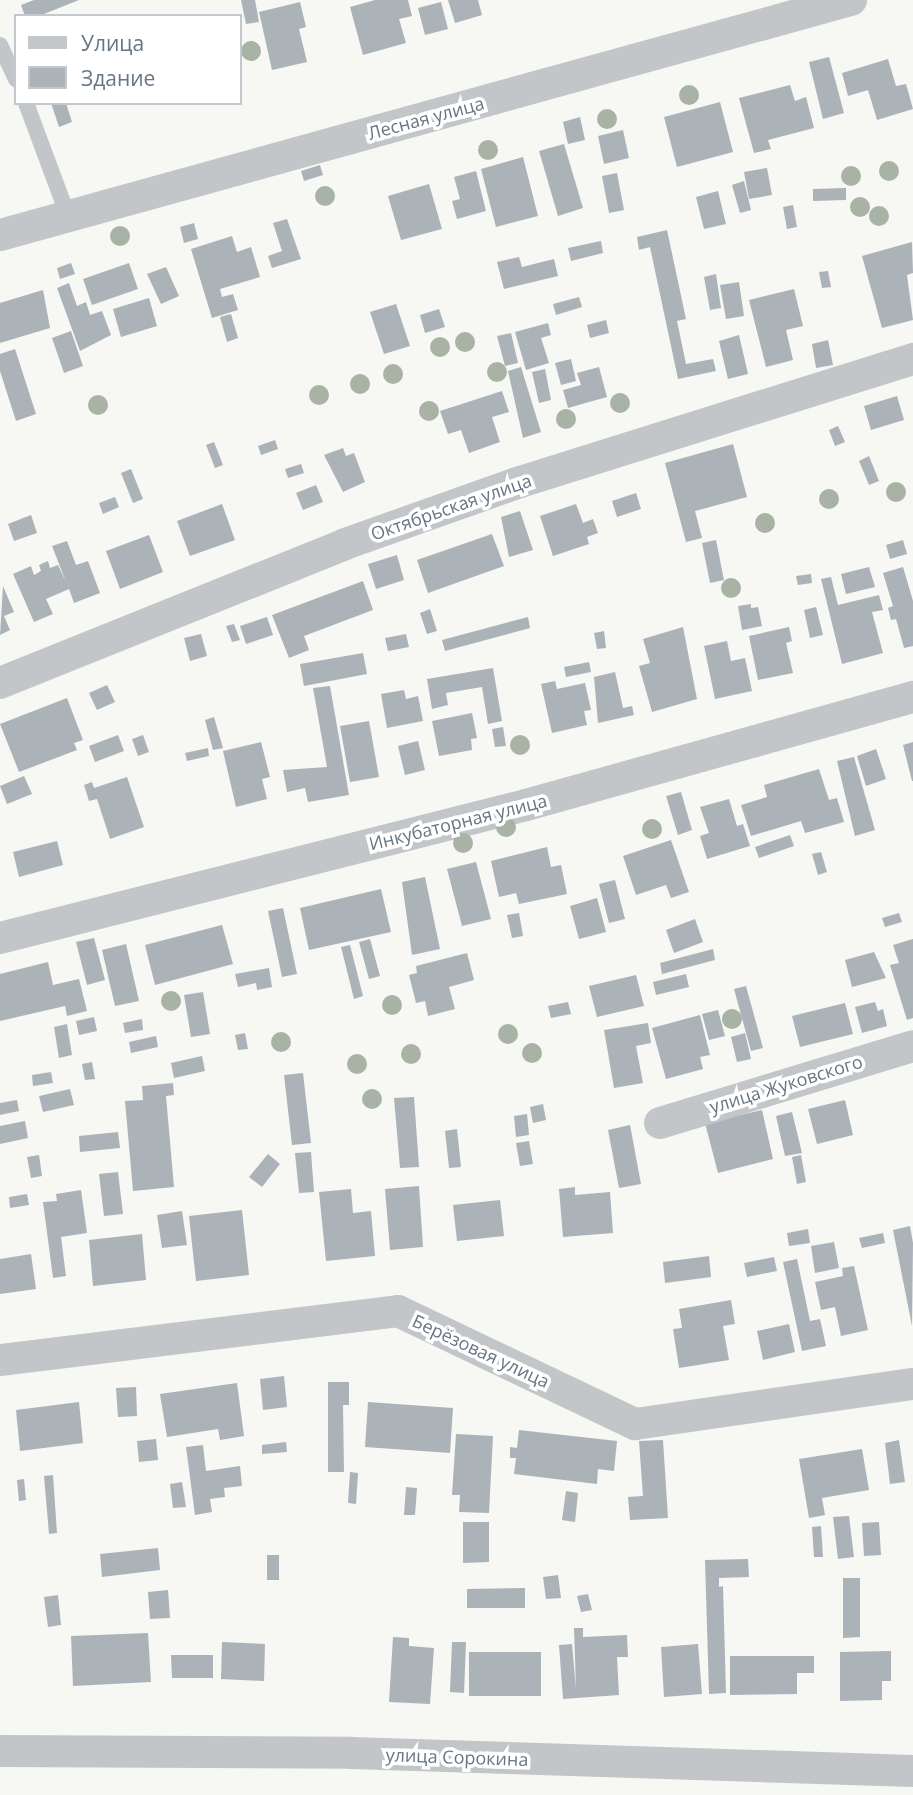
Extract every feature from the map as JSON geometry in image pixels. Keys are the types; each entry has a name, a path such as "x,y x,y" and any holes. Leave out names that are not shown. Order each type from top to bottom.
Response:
{"street":[{"name":"Лесная улица","path":"0,235 851,0"},
{"name":"Октябрьская улица","path":"0,683 345,544 517,483 913,359"},
{"name":"Инкубаторная улица","path":"0,938 526,805 913,697"},
{"name":"улица Жуковского","path":"660,1123 913,1046"},
{"name":"Берёзовая улица","path":"0,1360 398,1311 635,1424 913,1384"},
{"name":"улица Сорокина","path":"0,1751 351,1753 913,1771"}],"lane":[{"path":"0,45 14,76"},
{"path":"27,105 68,216"}],"building":[{"path":"34,0 79,0 44,14 24,14 21,5"},
{"path":"241,0 255,0 259,22 246,24"},
{"path":"375,0 408,0 412,16 399,19 406,43 363,55 350,7"},
{"path":"448,0 478,0 482,15 455,23"},
{"path":"300,2 306,27 299,29 307,62 272,70 259,12"},
{"path":"441,2 448,29 425,35 418,8"},
{"path":"829,57 844,113 823,119 809,62"},
{"path":"888,59 896,86 906,84 913,109 877,120 868,90 848,96 842,73"},
{"path":"790,85 795,101 806,97 814,128 768,140 771,149 754,153 739,98"},
{"path":"720,102 733,152 677,167 664,117"},
{"path":"52,105 67,105 72,122 59,127"},
{"path":"580,117 585,140 568,144 563,122"},
{"path":"623,130 629,158 604,164 598,136"},
{"path":"564,144 583,208 558,216 539,151"},
{"path":"523,157 538,216 496,227 481,169"},
{"path":"320,165 323,175 304,181 301,171"},
{"path":"767,168 772,195 749,199 744,172"},
{"path":"476,171 486,211 457,219 452,201 460,199 454,177"},
{"path":"617,173 624,210 609,213 602,176"},
{"path":"744,181 751,210 740,213 732,185"},
{"path":"429,184 442,229 401,240 388,196"},
{"path":"846,188 846,200 813,201 813,189"},
{"path":"718,191 726,224 704,229 696,197"},
{"path":"793,205 797,227 787,229 783,207"},
{"path":"287,219 301,259 272,268 268,256 282,251 273,223"},
{"path":"194,223 198,239 184,243 180,227"},
{"path":"667,230 686,319 677,321 686,364 713,359 716,371 678,379 650,247 639,250 637,237"},
{"path":"232,236 237,252 251,247 260,277 220,289 222,297 233,294 238,310 212,318 191,249"},
{"path":"601,241 603,253 571,261 568,248"},
{"path":"912,242 913,273 907,275 913,320 882,328 862,256"},
{"path":"519,257 522,267 554,259 558,276 504,289 497,262"},
{"path":"71,263 75,274 60,279 57,268"},
{"path":"129,263 138,289 92,305 83,279"},
{"path":"166,267 179,296 161,304 147,274"},
{"path":"828,271 831,287 822,288 819,272"},
{"path":"716,274 721,308 710,310 704,277"},
{"path":"739,282 744,316 726,319 720,285"},
{"path":"69,283 77,306 86,302 90,315 102,311 111,335 80,351 57,288"},
{"path":"794,289 803,326 786,330 793,360 766,367 749,300"},
{"path":"43,290 50,328 0,343 0,303"},
{"path":"579,297 582,307 556,315 553,304"},
{"path":"149,298 157,326 121,337 113,309"},
{"path":"396,304 410,346 384,354 370,312"},
{"path":"439,309 445,327 425,333 420,315"},
{"path":"231,314 238,338 227,342 220,317"},
{"path":"606,320 609,333 590,338 587,325"},
{"path":"548,323 551,335 541,338 549,363 526,370 515,332"},
{"path":"71,331 83,366 64,373 52,338"},
{"path":"511,333 518,363 505,366 497,336"},
{"path":"739,335 748,374 728,379 719,341"},
{"path":"828,340 833,365 816,368 812,344"},
{"path":"15,349 36,414 16,421 0,371 0,354"},
{"path":"571,359 576,381 561,385 555,363"},
{"path":"521,367 541,432 523,438 508,371"},
{"path":"599,367 607,397 568,408 563,390 581,385 577,373"},
{"path":"545,369 551,400 539,403 532,372"},
{"path":"502,391 509,412 492,417 500,442 469,453 461,430 448,434 440,411"},
{"path":"897,396 904,420 871,430 864,406"},
{"path":"838,426 845,442 835,446 829,430"},
{"path":"275,440 278,449 261,455 258,446"},
{"path":"214,442 223,465 215,468 206,445"},
{"path":"733,444 747,497 695,511 702,538 686,542 665,463"},
{"path":"343,448 346,456 354,453 365,482 343,492 324,455"},
{"path":"869,456 879,481 869,485 859,461"},
{"path":"301,464 304,473 288,478 285,469"},
{"path":"131,469 143,499 133,503 121,473"},
{"path":"316,485 323,502 303,510 296,493"},
{"path":"636,493 641,509 617,517 612,501"},
{"path":"115,497 119,507 103,514 99,503"},
{"path":"222,504 235,540 190,556 177,521"},
{"path":"576,504 583,523 593,519 598,533 587,537 589,544 553,556 540,516"},
{"path":"520,511 533,550 509,557 501,517"},
{"path":"31,515 37,533 14,541 8,524"},
{"path":"492,534 504,566 428,593 417,560"},
{"path":"149,535 163,572 120,589 106,551"},
{"path":"716,540 724,580 710,583 702,543"},
{"path":"903,540 907,554 890,559 886,545"},
{"path":"67,541 76,565 88,561 100,593 74,603 69,589 46,599 53,614 34,622 13,574 31,566 34,575 41,571 39,565 48,561 50,568 58,565 66,582 52,546"},
{"path":"397,555 404,580 376,589 368,564"},
{"path":"869,567 875,587 846,594 841,574"},
{"path":"903,567 913,601 913,646 904,648 896,619 891,620 888,608 893,606 883,573"},
{"path":"811,574 812,583 798,585 796,576"},
{"path":"831,577 838,605 879,595 883,610 872,612 883,653 842,664 821,579"},
{"path":"363,581 373,610 304,636 309,650 289,658 272,615"},
{"path":"3,586 14,612 4,616 10,630 0,635"},
{"path":"751,604 751,608 758,607 762,626 742,630 738,606"},
{"path":"816,607 823,635 810,638 804,610"},
{"path":"430,609 437,631 427,634 420,613"},
{"path":"267,617 273,635 246,644 240,626"},
{"path":"528,617 530,628 445,651 442,640"},
{"path":"234,624 240,640 232,642 226,626"},
{"path":"683,627 697,699 652,712 639,666 650,663 643,639"},
{"path":"789,627 792,641 786,643 793,673 758,680 749,636"},
{"path":"604,631 606,648 597,649 594,633"},
{"path":"201,634 207,656 190,661 184,638"},
{"path":"406,634 409,647 388,651 385,638"},
{"path":"727,641 731,661 745,658 752,691 715,699 704,646"},
{"path":"363,653 367,674 304,686 300,664"},
{"path":"589,662 591,672 566,677 564,667"},
{"path":"493,668 502,721 488,724 482,687 446,693 448,705 432,709 427,679"},
{"path":"615,672 623,708 632,706 634,715 598,723 594,677"},
{"path":"555,681 557,689 585,683 591,710 584,711 587,725 552,733 541,684"},
{"path":"107,685 115,702 97,710 89,693"},
{"path":"330,686 349,795 308,802 305,788 287,792 283,770 327,767 313,688"},
{"path":"404,690 406,699 418,696 423,721 387,728 381,694"},
{"path":"67,698 83,740 74,743 77,750 19,772 0,724"},
{"path":"472,713 477,738 471,739 472,750 439,756 432,721"},
{"path":"214,717 223,748 213,750 205,720"},
{"path":"369,721 379,777 350,782 340,726"},
{"path":"503,727 506,746 495,747 492,729"},
{"path":"118,735 124,751 95,762 89,746"},
{"path":"143,735 149,752 138,756 132,739"},
{"path":"418,741 425,770 405,775 398,746"},
{"path":"261,742 270,777 262,779 267,799 236,807 223,751"},
{"path":"913,742 913,781 912,781 903,745"},
{"path":"208,748 209,756 187,761 185,753"},
{"path":"876,749 886,779 866,786 857,756"},
{"path":"854,757 875,830 855,836 837,761"},
{"path":"819,769 829,800 837,798 844,822 805,833 801,821 751,836 741,805 767,797 764,785"},
{"path":"24,776 32,794 7,804 0,786"},
{"path":"127,777 144,827 110,839 97,799 89,801 84,785 92,782 94,788"},
{"path":"681,792 692,830 678,835 666,796"},
{"path":"729,799 737,826 743,824 750,846 707,859 700,836 709,833 700,807"},
{"path":"790,835 794,846 759,858 755,847"},
{"path":"671,840 689,892 671,898 666,885 636,895 623,856"},
{"path":"57,841 63,865 19,877 13,852"},
{"path":"547,847 551,867 561,865 567,894 519,904 516,893 499,897 491,861"},
{"path":"821,852 827,872 818,875 812,854"},
{"path":"476,862 491,919 462,926 447,869"},
{"path":"425,877 440,949 412,955 402,882"},
{"path":"615,880 625,919 609,923 599,884"},
{"path":"381,889 391,932 309,950 300,908"},
{"path":"597,898 606,932 579,939 570,906"},
{"path":"283,908 297,974 282,977 268,911"},
{"path":"519,913 523,936 512,938 507,915"},
{"path":"899,913 902,922 885,927 882,918"},
{"path":"695,919 703,942 674,953 666,930"},
{"path":"222,925 233,964 155,985 145,945"},
{"path":"94,938 105,980 87,985 76,942"},
{"path":"370,939 380,976 369,979 359,942"},
{"path":"913,939 913,1018 907,1020 890,965 899,963 893,945"},
{"path":"126,944 139,1001 115,1006 102,950"},
{"path":"350,945 363,996 354,999 341,947"},
{"path":"713,949 715,960 662,974 660,963"},
{"path":"874,952 886,978 852,987 845,960"},
{"path":"467,953 474,980 449,987 455,1009 428,1016 425,1001 416,1003 409,975 417,973 416,966"},
{"path":"48,962 53,985 79,979 87,1011 67,1016 65,1006 0,1021 0,974"},
{"path":"269,968 272,987 257,990 256,983 238,987 235,974"},
{"path":"686,974 689,987 656,995 653,982"},
{"path":"636,975 644,1006 597,1017 589,986"},
{"path":"746,986 763,1048 751,1051 734,989"},
{"path":"203,992 210,1034 191,1037 184,995"},
{"path":"568,1002 571,1014 551,1018 548,1006"},
{"path":"875,1002 878,1011 883,1009 887,1026 862,1033 855,1007"},
{"path":"845,1003 853,1034 800,1047 792,1016"},
{"path":"718,1010 725,1036 709,1040 702,1014"},
{"path":"700,1015 710,1055 700,1057 703,1069 666,1079 652,1028"},
{"path":"94,1017 97,1031 79,1035 76,1021"},
{"path":"142,1019 143,1030 125,1033 123,1023"},
{"path":"648,1023 651,1043 636,1046 643,1083 614,1088 604,1030"},
{"path":"67,1024 72,1055 59,1058 54,1027"},
{"path":"245,1033 248,1049 238,1050 235,1035"},
{"path":"745,1033 751,1059 737,1062 731,1037"},
{"path":"156,1036 158,1047 131,1053 129,1042"},
{"path":"202,1056 205,1071 174,1078 171,1063"},
{"path":"92,1062 95,1079 85,1080 82,1064"},
{"path":"51,1072 53,1083 33,1086 32,1075"},
{"path":"303,1073 311,1143 292,1145 284,1075"},
{"path":"173,1083 174,1095 166,1096 174,1187 133,1191 125,1101 143,1100 142,1086"},
{"path":"70,1089 74,1105 43,1112 39,1096"},
{"path":"414,1097 419,1167 400,1168 394,1098"},
{"path":"17,1100 19,1111 0,1115 0,1103"},
{"path":"845,1100 853,1135 817,1144 808,1109"},
{"path":"543,1104 546,1120 533,1123 530,1107"},
{"path":"762,1110 773,1159 718,1173 705,1123"},
{"path":"792,1112 802,1153 785,1156 776,1116"},
{"path":"527,1114 529,1135 516,1137 514,1116"},
{"path":"25,1121 28,1138 0,1144 0,1126"},
{"path":"630,1125 641,1184 619,1188 608,1130"},
{"path":"457,1129 461,1167 449,1168 445,1131"},
{"path":"118,1132 120,1148 80,1152 79,1136"},
{"path":"529,1141 533,1164 520,1166 516,1143"},
{"path":"311,1152 314,1192 299,1193 295,1153"},
{"path":"268,1154 280,1164 262,1187 249,1177"},
{"path":"39,1155 42,1176 31,1178 27,1157"},
{"path":"801,1155 806,1182 797,1184 792,1157"},
{"path":"118,1172 123,1214 104,1216 99,1174"},
{"path":"419,1186 423,1247 390,1250 385,1189"},
{"path":"575,1187 575,1195 610,1192 613,1233 563,1237 559,1189"},
{"path":"351,1189 353,1213 371,1211 375,1256 326,1261 319,1192"},
{"path":"81,1190 87,1233 61,1237 66,1276 53,1278 43,1202 57,1201 56,1194"},
{"path":"27,1194 29,1205 10,1208 9,1197"},
{"path":"500,1200 504,1236 457,1241 453,1205"},
{"path":"242,1210 249,1275 196,1281 189,1216"},
{"path":"182,1211 187,1245 162,1248 157,1215"},
{"path":"910,1226 913,1243 912,1326 893,1230"},
{"path":"808,1229 810,1243 789,1246 787,1233"},
{"path":"883,1233 885,1243 862,1248 859,1238"},
{"path":"142,1234 146,1280 93,1286 89,1240"},
{"path":"834,1242 839,1268 815,1273 811,1246"},
{"path":"31,1254 36,1289 0,1294 0,1259"},
{"path":"709,1256 711,1277 665,1283 663,1262"},
{"path":"774,1257 777,1271 747,1277 744,1263"},
{"path":"797,1259 810,1321 820,1319 826,1346 802,1351 783,1262"},
{"path":"854,1266 868,1330 841,1336 835,1307 821,1310 815,1282 843,1276 842,1268"},
{"path":"731,1300 735,1324 723,1326 729,1360 679,1368 673,1329 682,1328 679,1309"},
{"path":"789,1324 795,1352 763,1360 757,1331"},
{"path":"284,1376 287,1407 263,1410 260,1379"},
{"path":"328,1382 349,1382 349,1405 343,1405 344,1472 328,1472"},
{"path":"237,1383 244,1436 220,1440 218,1429 167,1437 160,1394"},
{"path":"136,1387 137,1416 118,1417 116,1388"},
{"path":"79,1402 83,1443 20,1451 16,1410"},
{"path":"368,1402 453,1408 450,1453 365,1447"},
{"path":"519,1430 617,1441 614,1471 598,1469 597,1484 514,1474 516,1458 510,1458 510,1447 517,1448"},
{"path":"456,1434 493,1436 489,1513 459,1512 460,1495 452,1495"},
{"path":"156,1439 158,1460 139,1462 137,1441"},
{"path":"663,1440 668,1518 630,1520 628,1497 643,1496 639,1441"},
{"path":"899,1440 905,1482 890,1484 885,1443"},
{"path":"286,1442 287,1452 262,1454 262,1445"},
{"path":"203,1445 206,1471 240,1466 242,1486 224,1488 225,1497 210,1499 212,1512 195,1515 186,1447"},
{"path":"862,1449 869,1490 822,1498 825,1515 809,1518 799,1459"},
{"path":"350,1472 358,1473 356,1504 348,1503"},
{"path":"53,1475 57,1533 49,1534 44,1476"},
{"path":"24,1479 26,1500 19,1501 17,1480"},
{"path":"182,1482 186,1507 173,1508 170,1484"},
{"path":"406,1487 417,1488 415,1515 404,1515"},
{"path":"566,1491 578,1493 575,1522 562,1520"},
{"path":"849,1516 854,1557 838,1559 833,1517"},
{"path":"463,1522 489,1522 489,1562 463,1563"},
{"path":"879,1522 881,1555 864,1556 862,1523"},
{"path":"821,1526 823,1557 814,1557 812,1527"},
{"path":"158,1548 160,1570 102,1577 100,1554"},
{"path":"267,1555 279,1555 279,1580 267,1580"},
{"path":"748,1559 749,1577 719,1578 719,1587 723,1586 726,1693 709,1694 705,1560"},
{"path":"558,1575 561,1598 546,1599 543,1577"},
{"path":"843,1578 860,1578 860,1637 843,1638"},
{"path":"525,1588 525,1608 467,1608 467,1589"},
{"path":"168,1590 170,1618 150,1619 148,1592"},
{"path":"588,1594 592,1610 581,1612 577,1596"},
{"path":"58,1595 61,1625 48,1627 44,1597"},
{"path":"574,1628 583,1628 583,1637 627,1635 628,1657 617,1657 619,1695 563,1699 559,1645 572,1644 576,1689"},
{"path":"148,1633 151,1682 73,1686 71,1636"},
{"path":"393,1637 409,1638 409,1646 434,1648 430,1704 389,1702"},
{"path":"222,1642 265,1644 264,1681 221,1679"},
{"path":"452,1642 466,1642 464,1693 450,1692"},
{"path":"698,1644 702,1694 664,1697 661,1647"},
{"path":"891,1651 891,1681 882,1681 882,1700 840,1701 840,1652"},
{"path":"469,1652 541,1652 541,1696 469,1696"},
{"path":"171,1655 213,1655 213,1678 172,1678"},
{"path":"730,1656 814,1656 814,1673 797,1673 797,1694 730,1695"}]}
